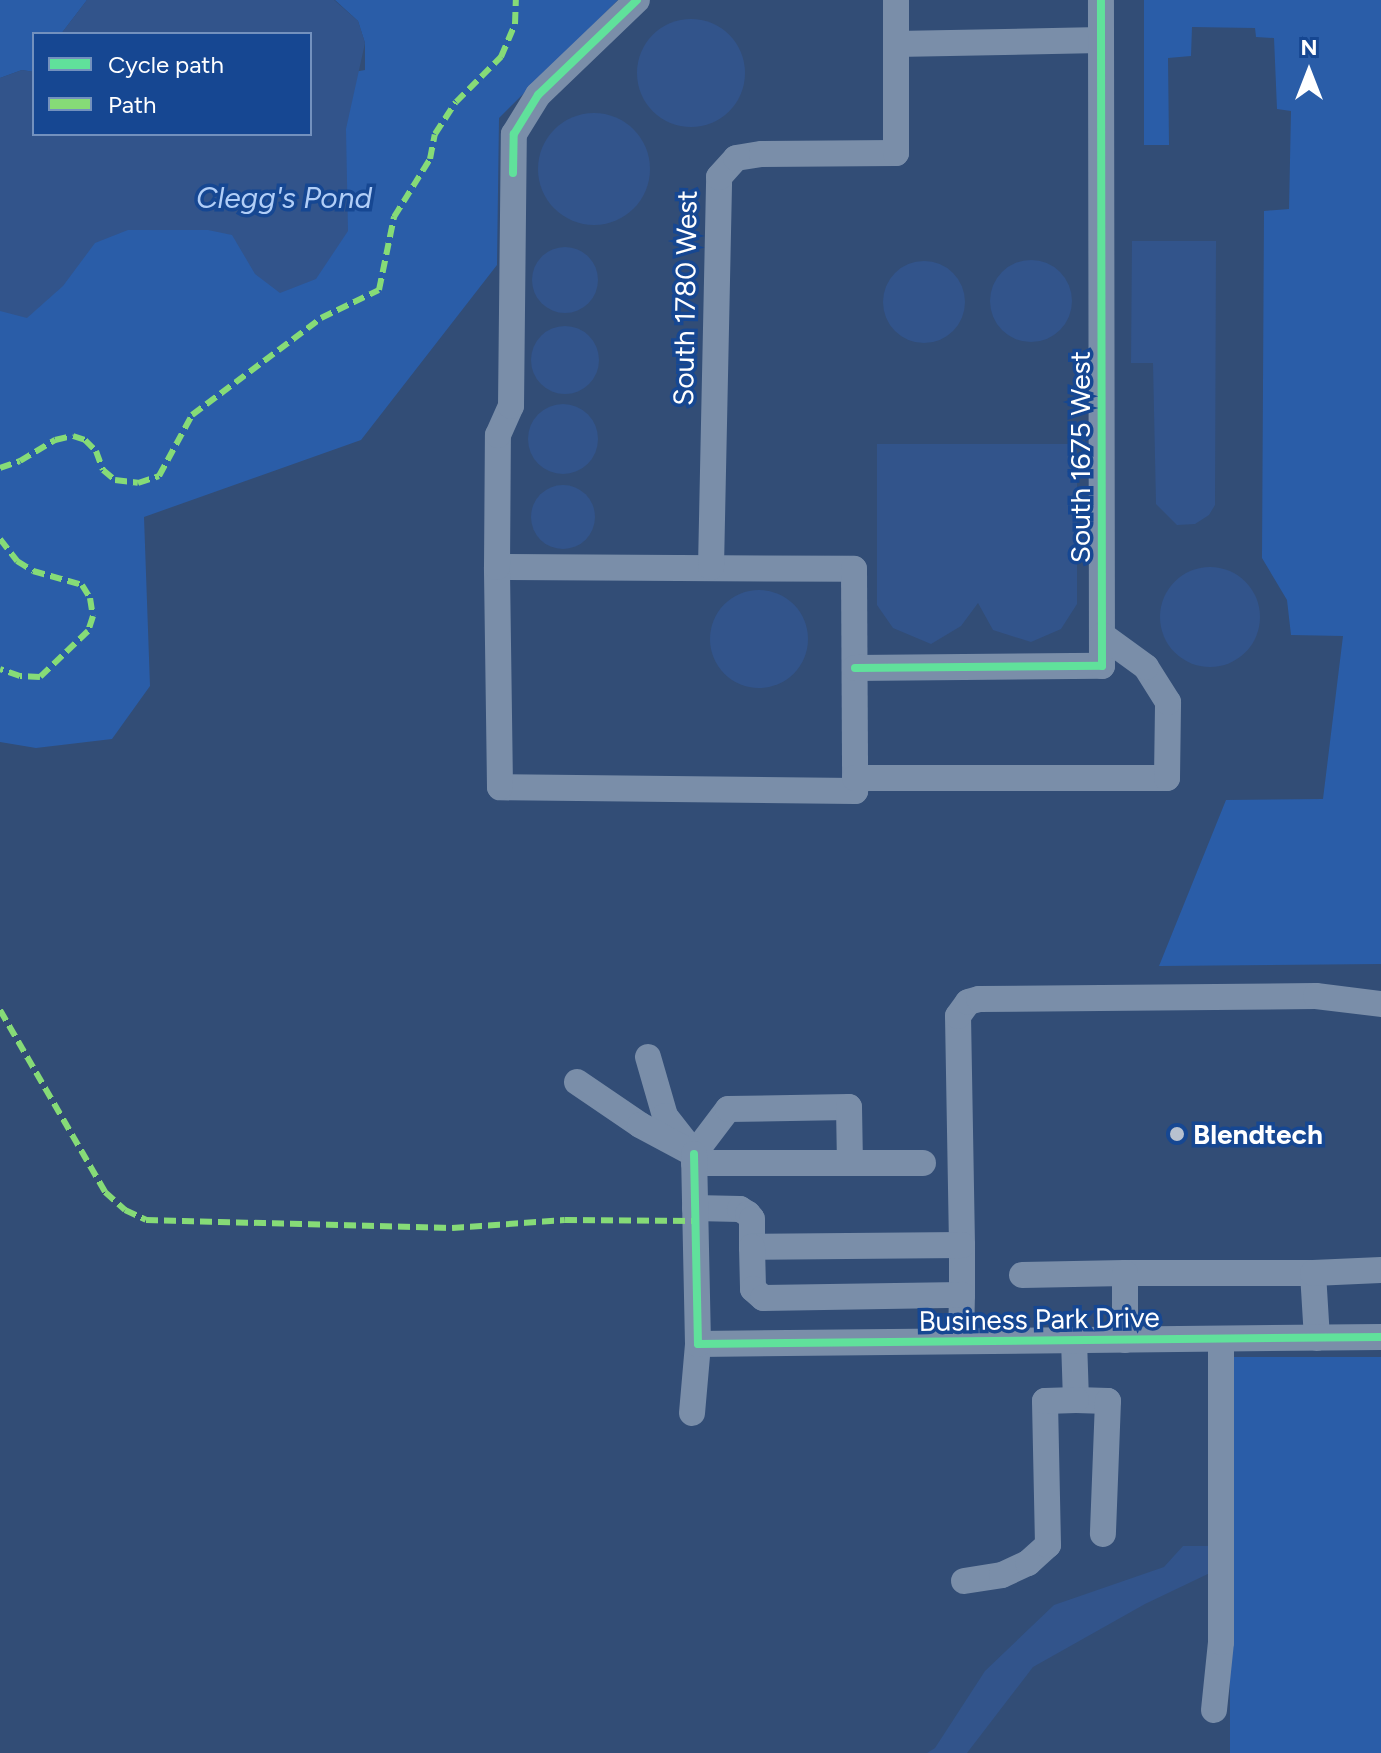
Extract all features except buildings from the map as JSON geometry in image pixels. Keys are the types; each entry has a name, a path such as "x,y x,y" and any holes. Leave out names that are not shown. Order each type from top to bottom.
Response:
{"street":[{"path":"497,567 854,569 855,791 500,787 497,567 498,435 511,406 514,134 538,95 637,0"},
{"name":"South 1780 West","path":"711,567 719,177 736,158 762,154 896,153 896,0"},
{"name":"South 1675 West","path":"855,668 1102,666 1101,0"},
{"path":"896,44 1101,40"},
{"path":"855,778 1167,778 1168,702 1146,667 1102,635"},
{"path":"961,1341 958,1016 968,1002 979,999 1316,996 1381,1004"},
{"path":"648,1057 665,1116 694,1159 698,1344 692,1413"},
{"path":"577,1082 694,1159 923,1163"},
{"path":"694,1159 728,1109 849,1107 850,1163"},
{"path":"695,1208 740,1209 752,1219 753,1289 763,1298 962,1295"},
{"path":"752,1247 962,1245"},
{"path":"1022,1275 1381,1270"},
{"path":"1125,1273 1125,1340"},
{"path":"1313,1273 1317,1338"},
{"name":"Business Park Drive","path":"698,1344 1381,1337"},
{"path":"1214,1710 1221,1642 1221,1339"},
{"path":"1074,1340 1076,1400"},
{"path":"964,1581 1002,1575 1028,1563 1048,1545 1045,1401 1108,1401 1103,1534"}],"shaded area":[{"path":"0,0 87,0 63,32 32,32 32,72 22,70 0,78"},
{"path":"335,0 618,0 499,118 497,265 361,440 144,517 150,686 112,739 36,748 0,742 0,133 32,133 32,136 312,136 312,80 365,70 365,43 358,21"},
{"path":"1144,0 1381,0 1381,964 1159,966 1226,800 1323,799 1343,636 1291,635 1287,600 1262,558 1264,211 1289,209 1291,111 1277,109 1274,38 1256,37 1255,28 1192,27 1191,56 1168,58 1169,145 1144,145"},
{"path":"1230,1357 1381,1357 1381,1753 1230,1753"}],"water":[{"name":"Clegg's Pond","path":"87,0 334,0 358,21 365,43 346,129 348,231 316,279 280,293 255,274 232,235 208,230 128,230 95,243 63,286 27,318 0,311 0,78 22,70 32,72 32,136 312,136 312,32 63,32"},
{"path":"691,19 712,23 730,34 741,52 745,73 741,94 730,112 712,123 691,127 670,123 652,112 641,94 637,73 641,52 652,34 670,23"},
{"path":"594,113 615,117 634,129 646,148 650,169 646,190 634,209 615,221 594,225 573,221 554,209 542,190 538,169 542,148 554,129 573,117"},
{"path":"1132,241 1216,241 1215,505 1209,515 1195,524 1177,525 1156,504 1153,363 1131,363"},
{"path":"565,247 588,257 598,280 588,303 565,313 542,303 532,280 542,257"},
{"path":"1031,260 1047,263 1060,272 1069,285 1072,301 1069,317 1060,330 1047,339 1031,342 1015,339 1002,330 993,317 990,301 993,285 1002,272 1015,263"},
{"path":"924,261 940,265 953,273 961,286 965,302 961,318 953,331 940,339 924,343 908,339 895,331 887,318 883,302 887,286 895,273 908,265"},
{"path":"565,326 589,336 599,360 589,384 565,394 541,384 531,360 541,336"},
{"path":"563,404 588,414 598,439 588,464 563,474 538,464 528,439 538,414"},
{"path":"877,444 1077,444 1077,604 1061,629 1031,642 993,630 978,603 961,626 931,644 893,628 877,605"},
{"path":"557,485 569,485 586,494 593,505 593,529 586,540 569,549 557,549 545,544 536,535 531,523 531,511 536,499 545,490"},
{"path":"1210,567 1229,571 1245,582 1256,598 1260,617 1256,636 1245,652 1229,663 1210,667 1191,663 1175,652 1164,636 1160,617 1164,598 1175,582 1191,571"},
{"path":"759,590 778,594 794,604 804,620 808,639 804,658 794,674 778,684 759,688 740,684 724,674 714,658 710,639 714,620 724,604 740,594"},
{"path":"1183,1546 1216,1546 1212,1572 1145,1604 1033,1667 967,1753 927,1753 935,1748 985,1671 1054,1605 1164,1567"}],"marked path":[{"path":"0,468 20,461 55,440 73,436 85,440 96,451 103,470 115,480 138,483 159,476 192,415 321,318 379,290 394,217 430,159 435,134 456,102 501,57 515,24 516,0"},
{"path":"0,539 17,561 33,571 82,585 90,598 93,616 88,631 40,677 20,676 0,669"},
{"path":"0,1010 105,1192 125,1210 146,1220 452,1228 565,1220 696,1221"}],"cycle path":[{"path":"513,173 514,134 538,95 637,0"},
{"path":"855,668 1102,666 1101,0"},
{"path":"694,1154 698,1344 1381,1337"}],"place":[{"name":"Blendtech","path":"1177,1134"}]}
